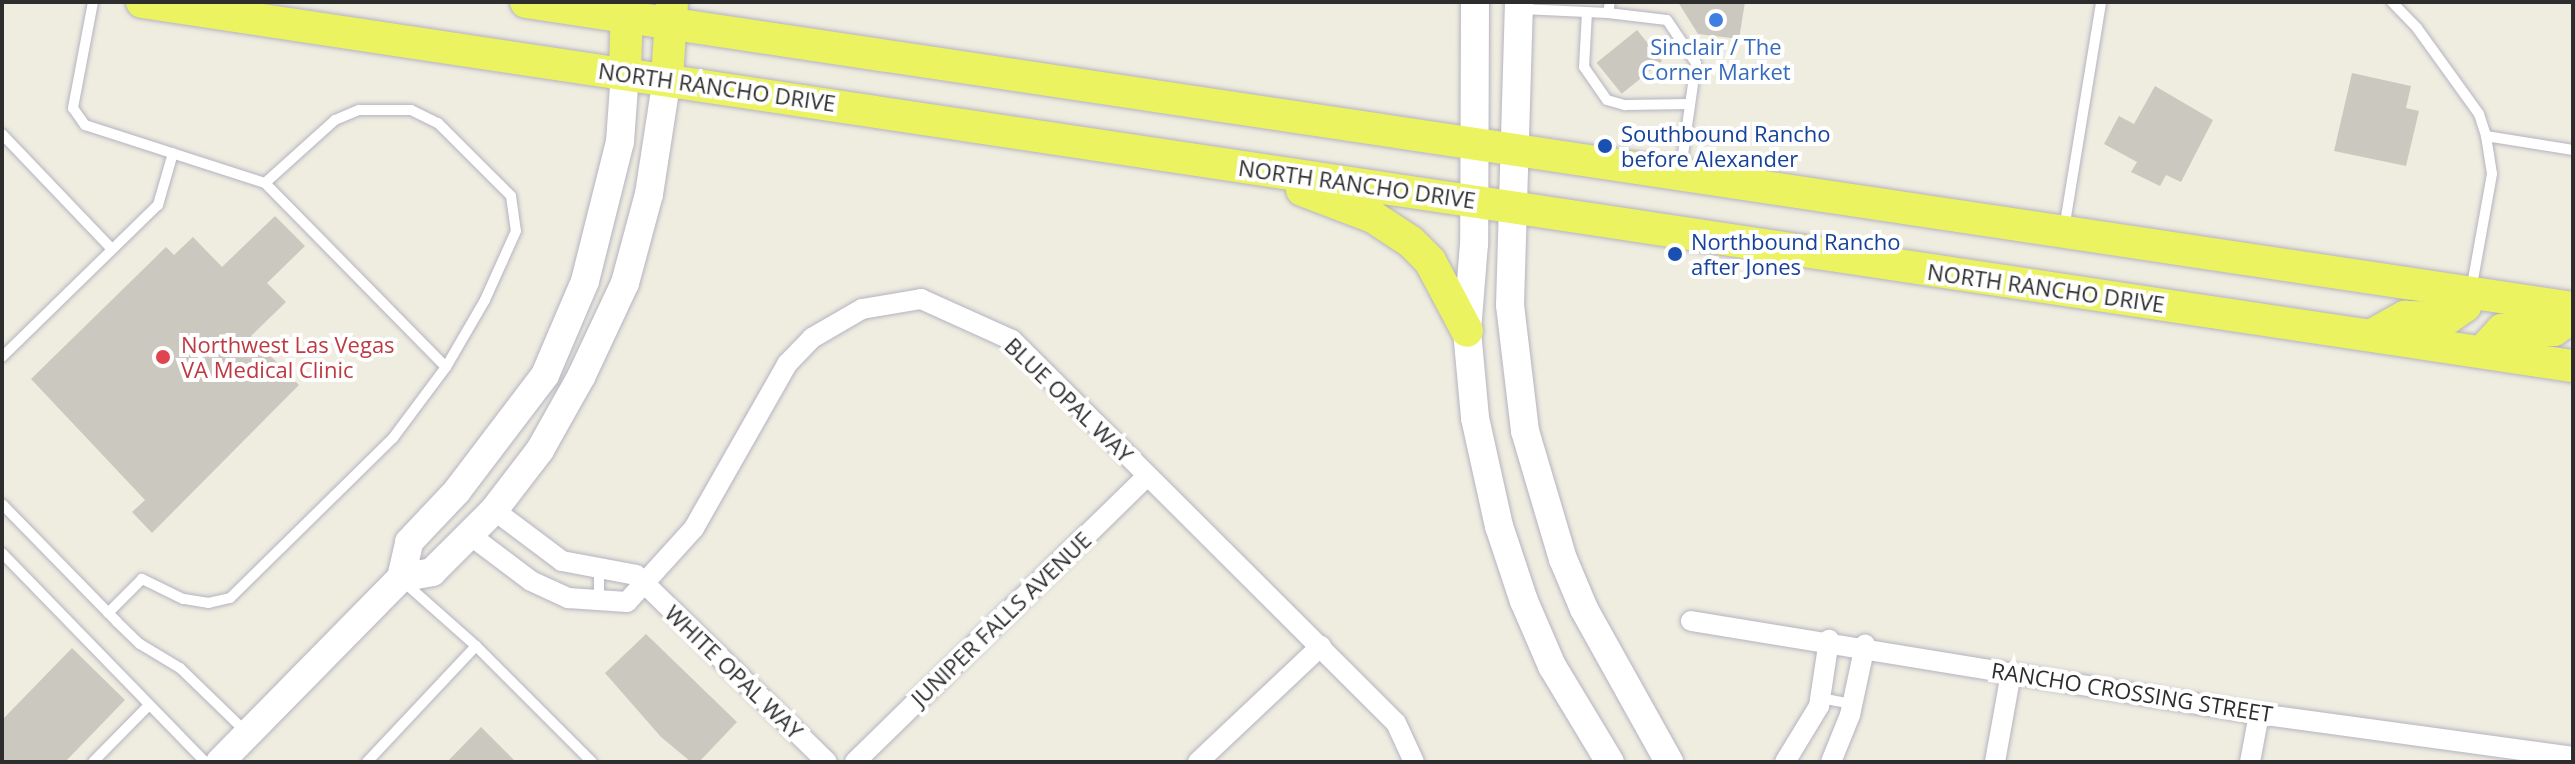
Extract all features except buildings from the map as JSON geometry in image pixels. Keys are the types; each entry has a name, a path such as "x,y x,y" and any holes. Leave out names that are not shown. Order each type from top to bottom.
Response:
{"main road":[{"name":"NORTH RANCHO DRIVE","path":"142,2 667,78 1243,168 2573,366"},
{"path":"526,2 673,14 1516,151 1681,173 2573,308"},
{"path":"1475,2 1477,144 1467,331 1483,459 1509,556 1552,666 1610,762"},
{"path":"1519,6 1516,208 1510,305 1514,365 1539,485 1584,609 1669,762"},
{"path":"220,762 401,578 409,542 517,417 545,375 569,321 620,142 628,10"},
{"path":"401,578 432,572 494,510 540,450 625,283 649,194 667,78 673,14"},
{"path":"1243,168 1373,217 1402,235 1430,261 1467,331"},
{"path":"2372,335 2405,317 2448,318 2465,306 2471,293"},
{"path":"2482,352 2502,330 2554,330 2573,316"}],"street":[{"name":"BLUE OPAL WAY","path":"470,535 531,581 568,598 599,604 627,602 640,593 641,581 666,562 694,528 787,364 812,338 862,309 921,299 1012,340 1396,723 1414,762"},
{"name":"JUNIPER FALLS AVENUE","path":"855,762 1147,476"},
{"path":"494,510 562,561 599,571 623,571 641,581"},
{"name":"WHITE OPAL WAY","path":"641,581 827,762"},
{"name":"RANCHO CROSSING STREET","path":"1691,621 1865,645 2259,714 2564,758"},
{"path":"1785,762 1809,730 1821,698 1829,640"},
{"path":"1831,762 1853,704 1865,645"},
{"path":"1198,762 1321,646"},
{"path":"1995,762 2011,673"},
{"path":"2250,762 2259,714"}],"lane":[{"path":"93,2 73,108 85,125 265,183 446,367"},
{"path":"2064,232 2101,2"},
{"path":"2392,2 2417,28 2479,114 2486,136 2492,174 2471,293"},
{"path":"1519,6 1587,12 1609,8 1667,20 1696,63 1681,173"},
{"path":"1587,12 1584,67 1607,100 1625,105 1690,104"},
{"path":"108,613 142,579 183,599 209,603 230,598 393,438 446,367 485,300 516,231 511,196 438,123 411,110 359,110 335,120 265,183"},
{"path":"2,134 112,249"},
{"path":"2486,136 2573,150"},
{"path":"2,357 158,205 173,153"},
{"path":"2,504 140,644 180,668 247,733"},
{"path":"2,553 205,762"},
{"path":"599,571 599,604"},
{"path":"401,578 476,646 592,762"},
{"path":"367,762 476,646"},
{"path":"1821,698 1853,704"},
{"path":"93,762 149,705"}],"place":[{"name":"Sinclair / The Corner Market","path":"1716,20"},
{"name":"Southbound Rancho before Alexander","path":"1605,146"},
{"name":"Northbound Rancho after Jones","path":"1675,254"},
{"name":"Northwest Las Vegas VA Medical Clinic","path":"163,357"}]}
